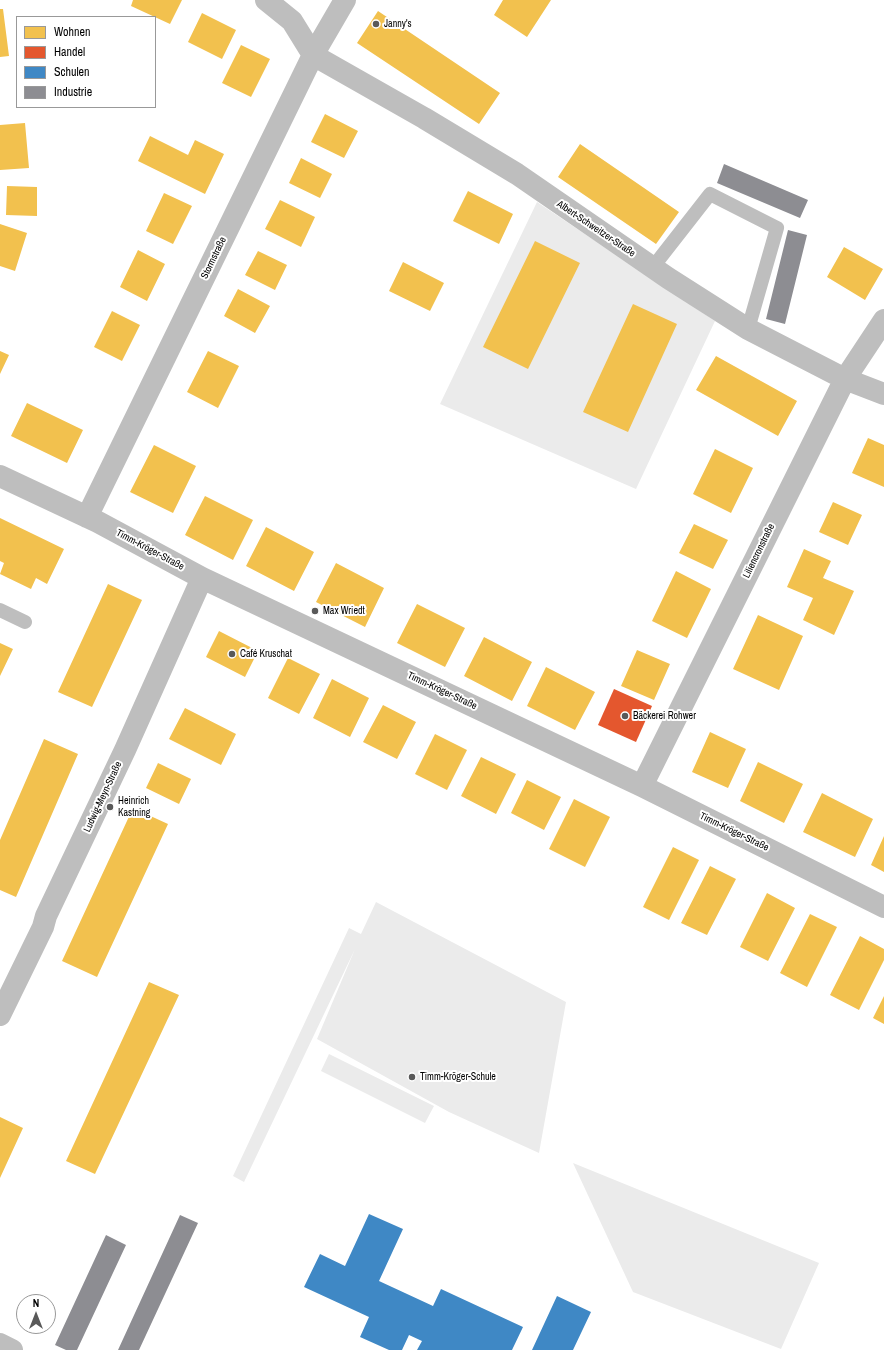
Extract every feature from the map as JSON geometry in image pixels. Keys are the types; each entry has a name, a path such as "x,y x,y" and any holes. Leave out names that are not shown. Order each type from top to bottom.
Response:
{"street":[{"path":"266,0 292,22 312,55"},
{"name":"Stormstraße","path":"87,518 312,55 345,0"},
{"name":"Albert-Schweitzer-Straße","path":"312,55 424,118 517,174 653,267 748,329 845,379 884,394"},
{"name":"Liliencronstraße","path":"642,786 845,379 884,320"},
{"name":"Timm-Kröger-Straße","path":"0,476 87,518 202,578 642,786 884,907"},
{"name":"Ludwig-Meyn-Straße","path":"0,1015 43,927 46,916 125,750 202,578"},
{"path":"0,1344 12,1350"}],"lane":[{"path":"653,267 710,194 777,228 748,329"},
{"path":"0,610 25,622"}],"shaded area":[{"path":"537,202 715,321 636,489 440,404"},
{"path":"376,902 566,1002 539,1153 449,1112 317,1039 355,949 244,1182 233,1176 349,928 361,934"},
{"path":"329,1054 434,1106 425,1123 321,1071"},
{"path":"573,1163 819,1263 781,1349 633,1292"}],"building: Wohnen":[{"path":"133,0 182,0 170,24 156,18 156,16 153,16 131,6"},
{"path":"503,0 551,0 527,37 494,15"},
{"path":"0,9 3,9 9,56 0,57"},
{"path":"378,11 500,93 479,124 357,43"},
{"path":"202,13 236,30 222,59 188,42"},
{"path":"241,45 270,59 251,97 222,83"},
{"path":"325,114 358,131 344,158 311,142"},
{"path":"25,123 29,168 0,170 0,125"},
{"path":"150,136 188,155 195,140 224,154 205,194 138,161"},
{"path":"580,144 679,212 656,244 558,177"},
{"path":"301,158 332,174 320,198 289,183"},
{"path":"7,186 37,187 37,216 6,215"},
{"path":"468,191 513,214 499,244 453,221"},
{"path":"164,193 192,206 173,244 146,231"},
{"path":"280,200 315,217 301,247 265,229"},
{"path":"0,224 27,233 15,271 0,266"},
{"path":"535,241 580,263 528,369 483,347"},
{"path":"844,247 883,269 865,300 827,277"},
{"path":"138,250 165,264 147,301 120,287"},
{"path":"258,251 287,265 275,290 245,275"},
{"path":"403,262 444,283 430,311 389,291"},
{"path":"238,289 270,306 255,333 224,316"},
{"path":"633,304 677,324 628,432 583,412"},
{"path":"112,311 140,325 122,361 94,347"},
{"path":"0,351 9,355 0,374"},
{"path":"208,351 239,366 218,408 187,392"},
{"path":"716,356 797,401 778,436 696,390"},
{"path":"27,403 83,430 67,463 11,436"},
{"path":"868,438 884,445 884,487 852,473"},
{"path":"154,445 196,466 173,513 130,492"},
{"path":"715,449 753,468 731,513 693,494"},
{"path":"205,496 253,520 233,560 185,535"},
{"path":"833,502 862,515 848,545 819,532"},
{"path":"0,518 64,549 47,584 36,578 31,589 0,574 4,563 0,561"},
{"path":"694,524 728,540 713,569 679,553"},
{"path":"266,527 314,552 294,591 246,566"},
{"path":"804,549 831,561 823,578 854,591 834,635 803,620 813,598 787,587"},
{"path":"336,563 384,588 365,627 316,602"},
{"path":"676,571 711,589 687,638 652,621"},
{"path":"108,584 142,600 92,707 58,692"},
{"path":"417,604 465,628 445,667 397,643"},
{"path":"758,615 803,636 779,690 733,669"},
{"path":"219,631 258,651 245,677 206,657"},
{"path":"484,637 532,662 512,701 464,676"},
{"path":"0,643 13,649 0,676"},
{"path":"637,650 670,664 654,700 621,686"},
{"path":"288,658 320,674 299,714 268,698"},
{"path":"546,667 595,692 575,730 527,706"},
{"path":"332,679 369,698 350,737 313,718"},
{"path":"383,705 416,722 397,759 363,742"},
{"path":"185,708 236,734 221,765 169,739"},
{"path":"710,732 746,749 728,788 692,772"},
{"path":"435,734 467,750 447,790 415,774"},
{"path":"44,739 78,754 16,897 0,890 0,840"},
{"path":"481,757 516,774 496,814 461,796"},
{"path":"758,762 803,784 784,823 740,801"},
{"path":"158,763 191,779 179,804 146,788"},
{"path":"527,780 561,797 544,830 511,813"},
{"path":"822,793 873,819 855,857 803,832"},
{"path":"574,799 610,817 585,867 549,849"},
{"path":"133,808 168,824 97,977 62,961"},
{"path":"884,836 884,872 871,865"},
{"path":"673,847 699,860 669,920 643,907"},
{"path":"710,866 736,879 707,935 681,923"},
{"path":"767,893 795,908 768,961 740,947"},
{"path":"810,914 837,927 807,987 780,973"},
{"path":"860,936 884,949 884,960 859,1010 830,995"},
{"path":"149,982 179,995 95,1174 66,1161"},
{"path":"884,996 884,1024 873,1018"},
{"path":"0,1117 23,1128 0,1178"}],"building: Handel":[{"name":"Bäckerei Rohwer","path":"614,689 652,706 636,742 598,725"}],"building: Schulen":[{"path":"369,1214 403,1229 379,1281 433,1306 441,1289 523,1327 512,1350 417,1350 422,1341 409,1335 402,1350 389,1350 360,1337 369,1317 304,1287 320,1254 345,1266"},
{"path":"557,1296 591,1312 573,1350 532,1350"}],"building: Industrie":[{"path":"724,164 808,200 800,218 717,183"},
{"path":"788,230 807,235 785,324 766,319"},
{"path":"180,1215 198,1223 139,1350 118,1350"},
{"path":"106,1235 126,1245 77,1350 66,1350 55,1345"}],"place":[{"name":"Janny's","path":"376,24"},
{"name":"Max Wriedt","path":"315,611"},
{"name":"Café Kruschat","path":"232,654"},
{"name":"Bäckerei Rohwer","path":"625,716"},
{"name":"Heinrich Kastning","path":"110,807"},
{"name":"Timm-Kröger-Schule","path":"412,1077"}]}
